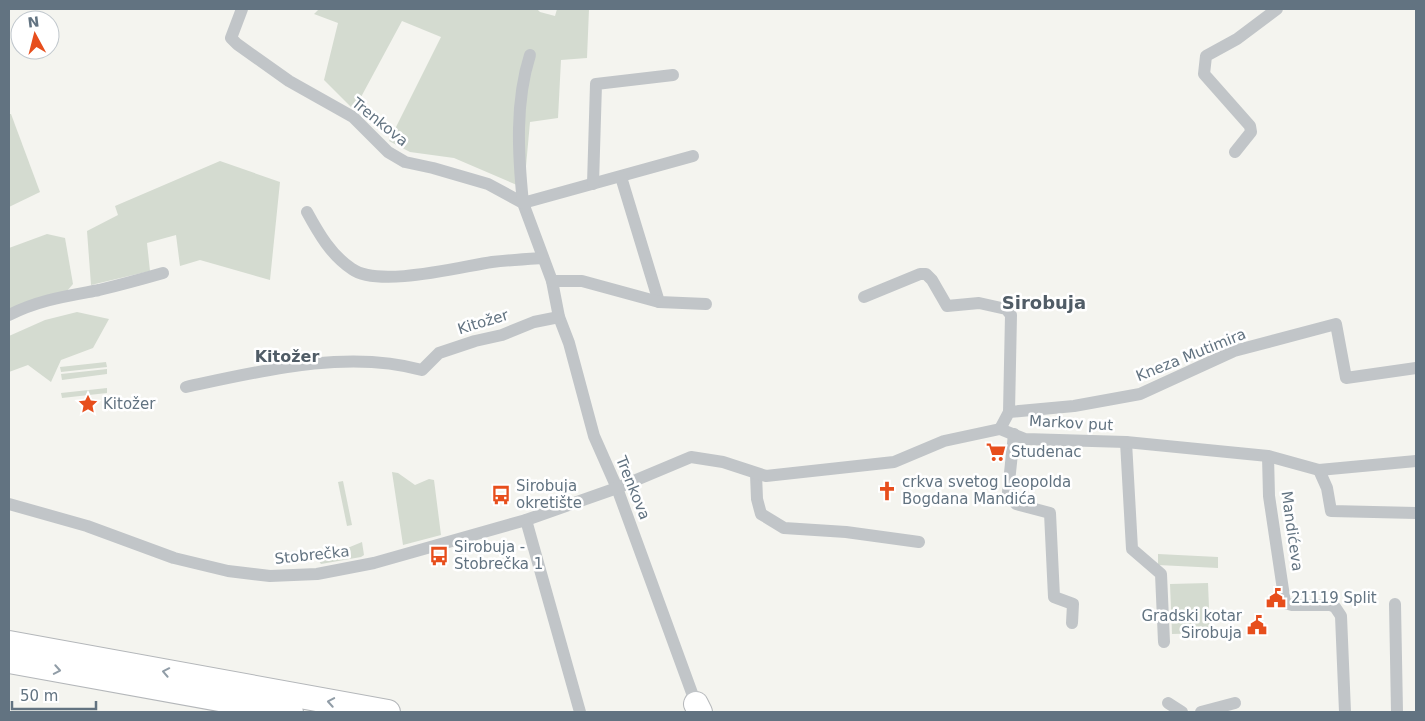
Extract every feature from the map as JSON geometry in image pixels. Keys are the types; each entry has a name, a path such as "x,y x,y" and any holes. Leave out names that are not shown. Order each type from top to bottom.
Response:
{"highway":[{"path":"9,643 388,712"},
{"path":"9,661 291,712"},
{"path":"183,693 192,701 225,712"}],"street":[{"name":"Trenkova","path":"242,9 231,38 237,44 289,81 353,117 388,152 405,162 488,184 523,203 552,281 559,317 569,343 594,436 617,488 697,709"},
{"path":"1235,152 1251,132 1250,126 1204,74 1206,56 1237,39 1277,9"},
{"path":"530,55 523,76 518,149 523,203 693,156"},
{"path":"594,184 596,84 673,75"},
{"path":"621,177 659,302"},
{"path":"307,212 324,242 353,270 384,278 422,274 493,262 542,258"},
{"path":"9,315 30,304 163,273"},
{"path":"617,488 691,457 723,462 766,476 894,462 944,441 1000,429 1010,412 1010,315 1006,308 979,302 947,306 932,280 926,274 920,274 864,297"},
{"path":"552,281 582,280 659,302 706,304"},
{"name":"Kitožer","path":"186,387 309,363 395,363 422,370 439,353 475,341 502,335 534,322 559,317"},
{"name":"Kneza Mutimira","path":"1010,412 1074,406 1140,394 1234,351 1336,324 1346,378 1416,368"},
{"name":"Markov put","path":"1000,429 1025,439 1126,442 1268,456 1319,470 1416,461"},
{"path":"1014,434 1008,492 1016,504 1050,513 1054,597 1073,604 1072,622"},
{"path":"1126,442 1132,549 1161,574 1164,642"},
{"name":"Mandićeva","path":"1268,456 1269,496 1284,603 1292,606 1330,605 1341,616 1345,712"},
{"path":"1319,470 1327,488 1332,512 1416,513"},
{"path":"756,474 757,499 761,514 784,528 846,532 919,542"},
{"name":"Stobrečka","path":"9,504 87,526 174,558 228,571 270,576 317,574 374,563 526,520 617,488"},
{"path":"526,520 580,712"},
{"path":"1395,604 1397,712"},
{"path":"1168,703 1182,712"},
{"path":"1200,712 1235,703"}],"shaded area":[{"path":"319,9 537,9 540,12 555,16 557,9 589,9 587,58 561,60 558,118 530,122 524,188 454,158 410,152 389,141 441,37 402,21 354,110 324,80 338,23 314,14"},
{"path":"9,114 11,114 40,192 9,207"},
{"path":"220,161 280,182 270,280 200,260 180,266 176,235 147,243 150,271 91,285 87,231 118,215 115,206"},
{"path":"47,234 65,238 73,284 67,291 9,311 9,248"},
{"path":"77,312 109,319 93,348 61,360 51,382 28,365 9,372 9,336 45,320"},
{"path":"106,362 107,367 61,372 60,367"},
{"path":"107,369 107,374 62,380 61,374"},
{"path":"107,388 107,393 62,398 61,393"},
{"path":"392,472 398,473 415,485 429,479 434,480 441,535 403,545"},
{"path":"343,481 352,525 347,526 338,482"},
{"path":"362,542 364,555 361,557 321,564 315,555 345,549"},
{"path":"1158,554 1218,557 1218,568 1158,565"},
{"path":"1208,583 1210,633 1172,634 1170,584"}],"place":[{"name":"Kitožer","path":"88,404"},
{"name":"Studenac","path":"996,452"},
{"name":"crkva svetog Leopolda Bogdana Mandića","path":"887,491"},
{"name":"Sirobuja okretište","path":"501,495"},
{"name":"Sirobuja - Stobrečka 1","path":"439,556"},
{"name":"21119 Split","path":"1276,598"},
{"name":"Gradski kotar Sirobuja","path":"1257,625"}],"district":[{"name":"Sirobuja","path":"1044,302"},
{"name":"Kitožer","path":"287,356"}]}
